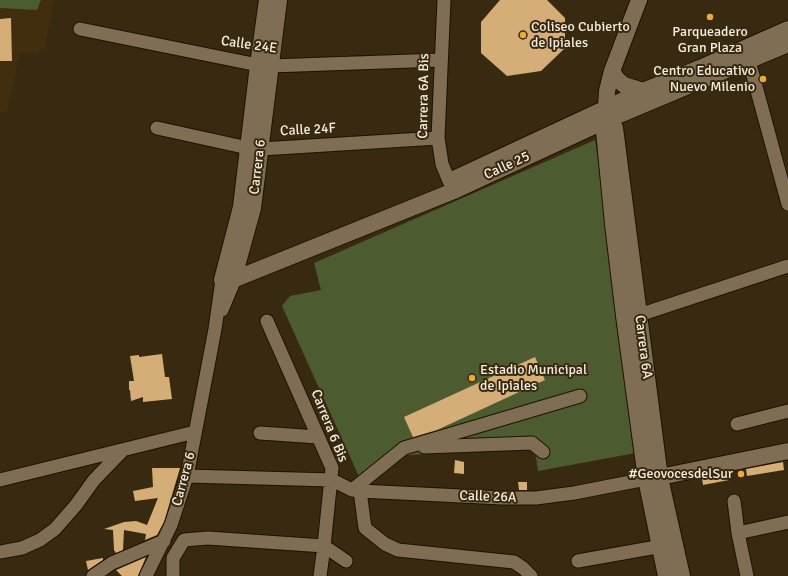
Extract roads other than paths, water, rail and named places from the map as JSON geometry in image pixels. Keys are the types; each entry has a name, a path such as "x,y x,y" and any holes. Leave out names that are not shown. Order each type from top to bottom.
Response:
{"street":[{"name":"Carrera 6","path":"146,576 171,525 187,476 215,329 230,272 253,208 255,148 264,65 267,0"},
{"name":"Carrera 6","path":"264,65 279,0"},
{"name":"Carrera 6A Bis","path":"444,0 440,60 438,138 442,164 453,185"},
{"path":"606,114 607,91 612,71 639,0"},
{"name":"Calle 24E","path":"80,29 264,65 440,60"},
{"name":"Calle 25","path":"230,272 453,185 606,114 747,55 788,29"},
{"name":"Calle 25","path":"606,114 643,91 700,68 788,44"},
{"path":"747,55 788,204"},
{"path":"612,71 617,79 624,85 643,91"},
{"name":"Carrera 6A","path":"606,114 615,128 631,316 653,479 668,545 682,576"},
{"name":"Calle 24F","path":"157,128 255,148 438,138"},
{"path":"631,316 788,266"},
{"name":"Carrera 6 Bis","path":"267,321 332,468 332,480 320,576"},
{"path":"531,576 514,562 398,550 386,544 365,528 356,491 404,448 580,396"},
{"path":"737,424 788,411"},
{"path":"0,480 195,432"},
{"path":"260,433 318,437"},
{"path":"404,448 532,443 543,452"},
{"path":"0,552 22,548 40,540 55,529 76,505 94,480 123,450"},
{"name":"Calle 26A","path":"187,476 332,480 356,491 502,498 536,498 653,479 788,451"},
{"path":"734,501 738,533 747,576"},
{"path":"738,533 788,522"},
{"path":"173,576 173,558 184,540 208,538 324,546 346,561"},
{"path":"93,576 112,563 164,541"},
{"path":"578,561 668,545"},
{"name":"Carrera 6A","path":"666,576 668,545"}],"place":[{"name":"Parqueadero Gran Plaza","path":"710,17"},
{"name":"Coliseo Cubierto de Ipiales","path":"523,35"},
{"name":"Centro Educativo Nuevo Milenio","path":"763,79"},
{"name":"Estadio Municipal de Ipiales","path":"472,378"},
{"name":"#GeovocesdelSur","path":"741,474"}]}
